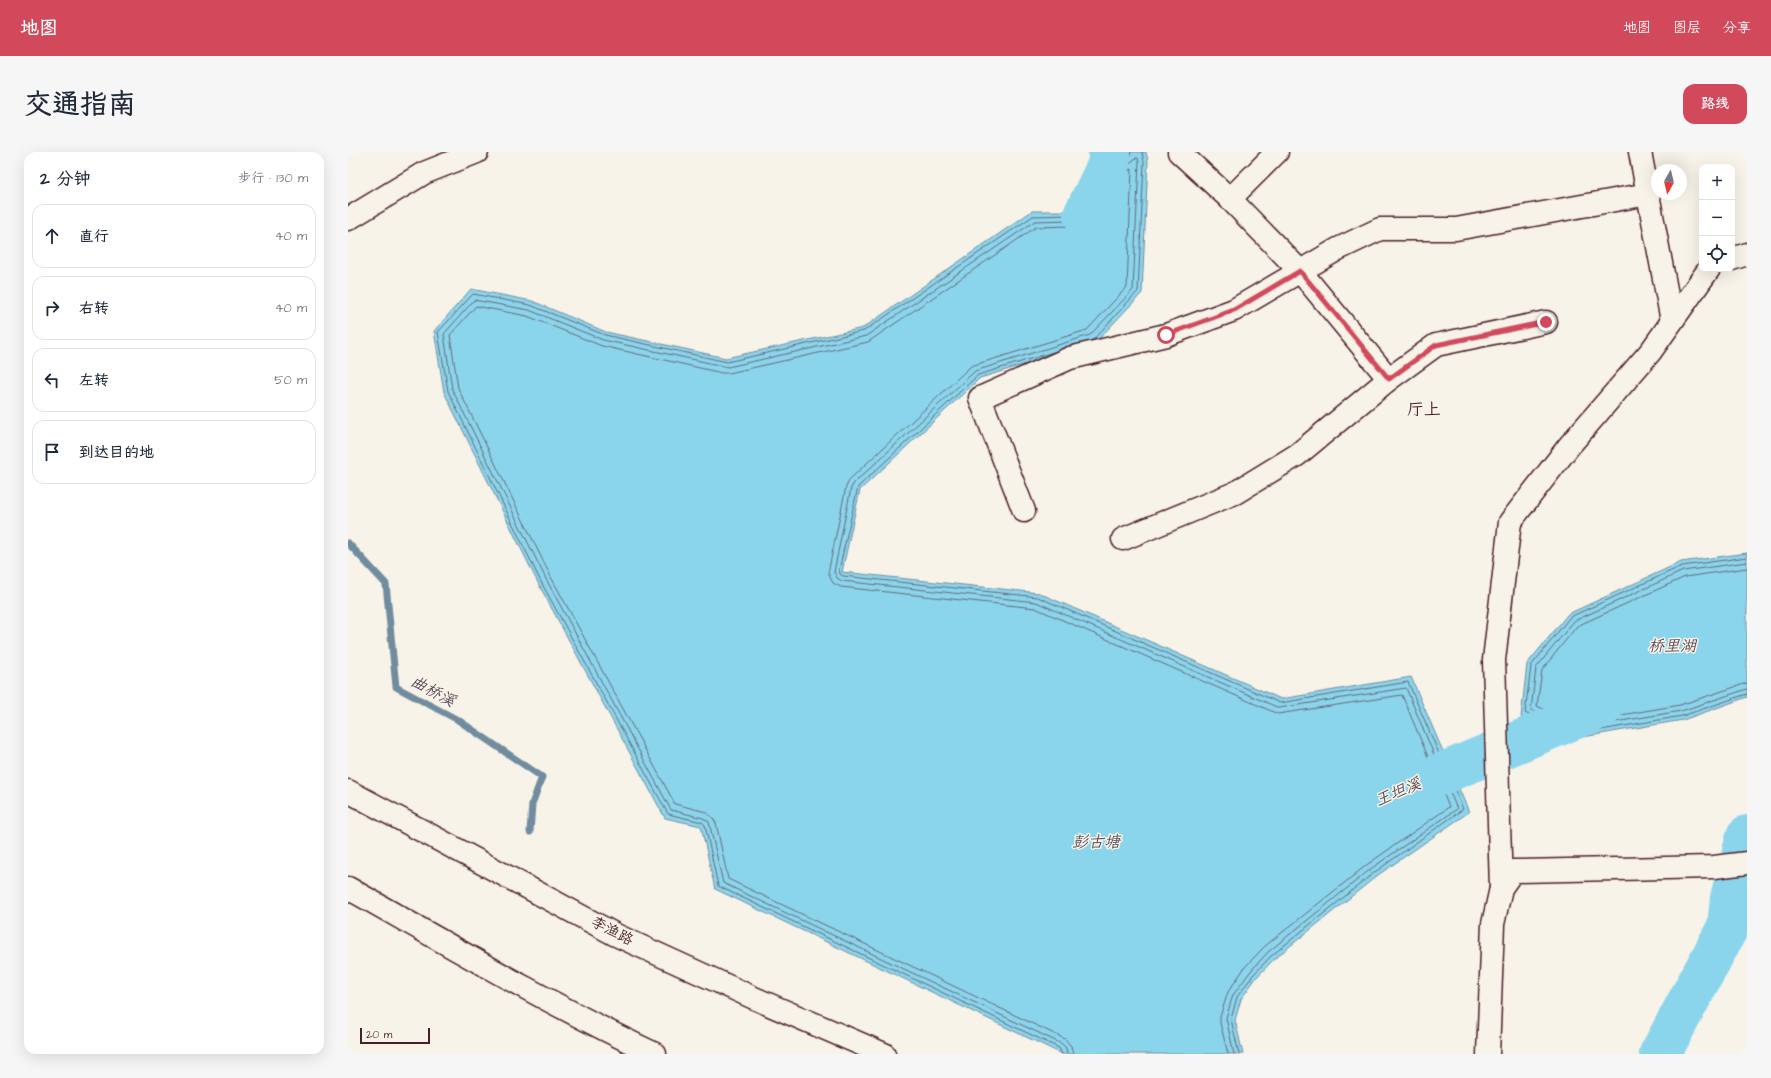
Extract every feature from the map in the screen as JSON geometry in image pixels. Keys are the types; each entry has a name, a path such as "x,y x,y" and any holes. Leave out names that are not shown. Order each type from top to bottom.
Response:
{"street":[{"path":"348,219 424,173 477,152"},
{"path":"1178,152 1230,199 1300,271 1389,379"},
{"path":"1230,199 1276,152"},
{"path":"1640,152 1672,321"},
{"path":"1024,511 980,398 1070,358 1166,335 1234,310 1338,248 1380,229 1456,230 1648,194"},
{"path":"1735,258 1747,254"},
{"path":"1488,1054 1492,924 1501,888 1494,660 1510,522 1569,446 1651,350 1707,272"},
{"path":"1123,539 1235,493 1297,455 1389,379 1436,345 1546,322"},
{"name":"李渔路","path":"348,791 616,935 754,998 884,1054"},
{"path":"1501,888 1513,871 1714,867 1747,863"},
{"path":"348,888 482,965 622,1039 655,1054"}],"water":[{"name":"彭古塘","path":"1131,152 1146,152 1148,161 1142,293 1095,343 980,378 860,490 842,572 1039,593 1281,699 1411,677 1469,812 1378,875 1274,959 1256,978 1241,999 1235,1020 1243,1054 1062,1054 715,889 701,826 665,818 538,583 444,392 434,331 471,289 532,301 606,332 726,358 863,328 1032,211 1071,211 1096,168"},
{"name":"桥里湖","path":"1747,553 1747,697 1683,720 1571,739 1521,717 1527,664 1568,614 1681,562"}],"waterway":[{"path":"1084,215 1109,163 1109,152"},
{"name":"曲桥溪","path":"348,543 386,584 396,687 458,720 542,777 532,804 530,832"},
{"name":"王坦溪","path":"1398,792 1602,707"},
{"path":"1660,1054 1728,927 1731,898 1747,836"}],"district":[{"name":"厅上","path":"1424,410"}],"route":[{"path":"1166,335 1234,310 1300,271 1389,379 1436,345 1546,322"}]}
